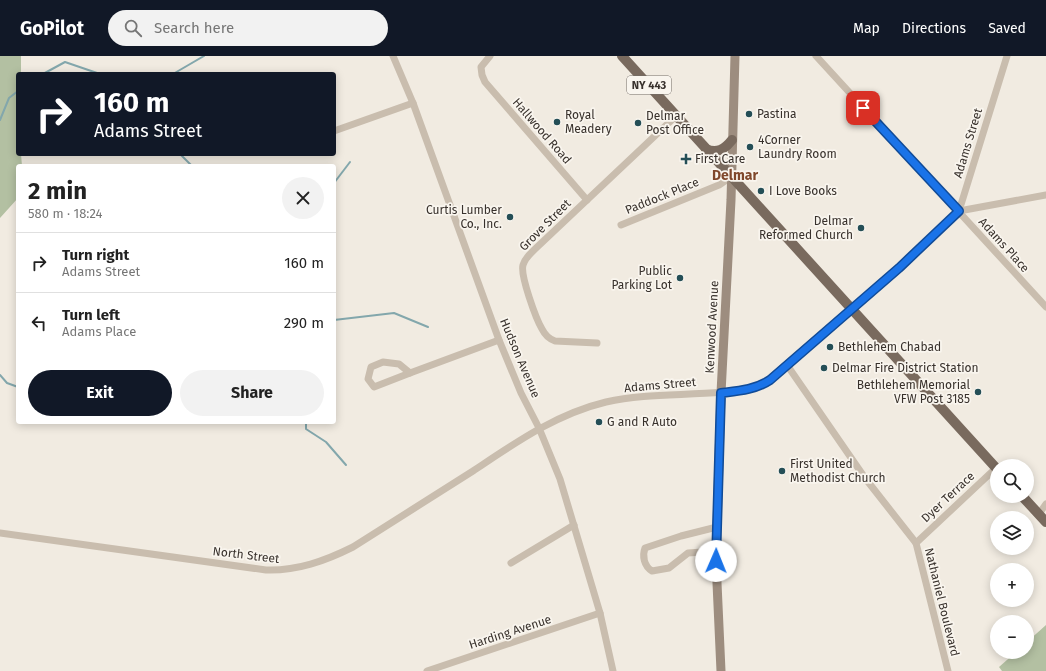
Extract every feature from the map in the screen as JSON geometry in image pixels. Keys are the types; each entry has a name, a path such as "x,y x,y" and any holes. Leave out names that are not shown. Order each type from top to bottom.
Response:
{"main road":[{"name":"NY 443","path":"622,56 990,461"},
{"name":"Kenwood Avenue","path":"721,671 717,527 721,393 732,176 735,56"},
{"path":"706,149 718,151 732,140"},
{"path":"1029,503 1043,518"}],"street":[{"name":"Hudson Avenue","path":"393,56 413,102 499,340 521,393 539,428 560,479 600,613 613,671"},
{"name":"Hallwood Road","path":"490,56 482,64 482,75 517,120 587,200"},
{"name":"Adams Place","path":"816,56 1046,307"},
{"name":"Adams Street","path":"547,424 586,408 608,402 695,393 721,393 742,390 762,385 787,365 899,268 959,211 1006,56"},
{"path":"336,129 413,102"},
{"name":"Grove Street","path":"597,343 555,341 550,339 542,330 538,320 523,273 523,265 526,258 677,115"},
{"name":"Paddock Place","path":"621,225 719,185 732,176"},
{"path":"959,211 1046,195"},
{"path":"410,373 399,364 383,362 371,367 368,379 374,387 499,340"},
{"name":"Nathaniel Boulevard","path":"787,365 865,478 916,543 948,671"},
{"name":"North Street","path":"0,533 266,570 297,569 353,547 547,424"},
{"name":"Dyer Terrace","path":"916,543 990,474"},
{"path":"1043,518 1046,504"},
{"path":"511,563 574,525"},
{"path":"717,527 681,536 645,548 643,556 648,569 652,571 669,568 688,552 717,551"},
{"name":"Harding Avenue","path":"427,671 600,613"}],"green space":[{"path":"0,56 21,56 21,72 16,72 16,156 21,156 22,164 16,164 16,200 0,218"},
{"path":"1046,625 1046,671 1002,671 999,667 1008,659 1034,659 1034,636"}],"waterway":[{"path":"176,72 204,56"},
{"path":"47,72 65,62 94,72"},
{"path":"0,120 9,98 16,93"},
{"path":"182,156 190,164"},
{"path":"336,180 350,162"},
{"path":"336,320 394,313 428,327"},
{"path":"0,375 7,383 16,386"},
{"path":"306,424 306,429 326,442 346,465"}],"place":[{"name":"Pastina","path":"749,114"},
{"name":"Royal Meadery","path":"557,122"},
{"name":"Delmar Post Office","path":"638,123"},
{"name":"4Corner Laundry Room","path":"750,147"},
{"name":"First Care","path":"686,159"},
{"name":"I Love Books","path":"761,191"},
{"name":"Curtis Lumber Co., Inc.","path":"510,217"},
{"name":"Delmar Reformed Church","path":"861,228"},
{"name":"Public Parking Lot","path":"680,278"},
{"name":"Bethlehem Chabad","path":"830,347"},
{"name":"Delmar Fire District Station","path":"824,368"},
{"name":"Bethlehem Memorial VFW Post 3185","path":"978,392"},
{"name":"G and R Auto","path":"599,422"},
{"name":"First United Methodist Church","path":"782,471"}],"district":[{"name":"Delmar","path":"735,175"}],"route":[{"path":"716,561 721,393 762,385 770,380 899,268 959,211 863,108"}]}
